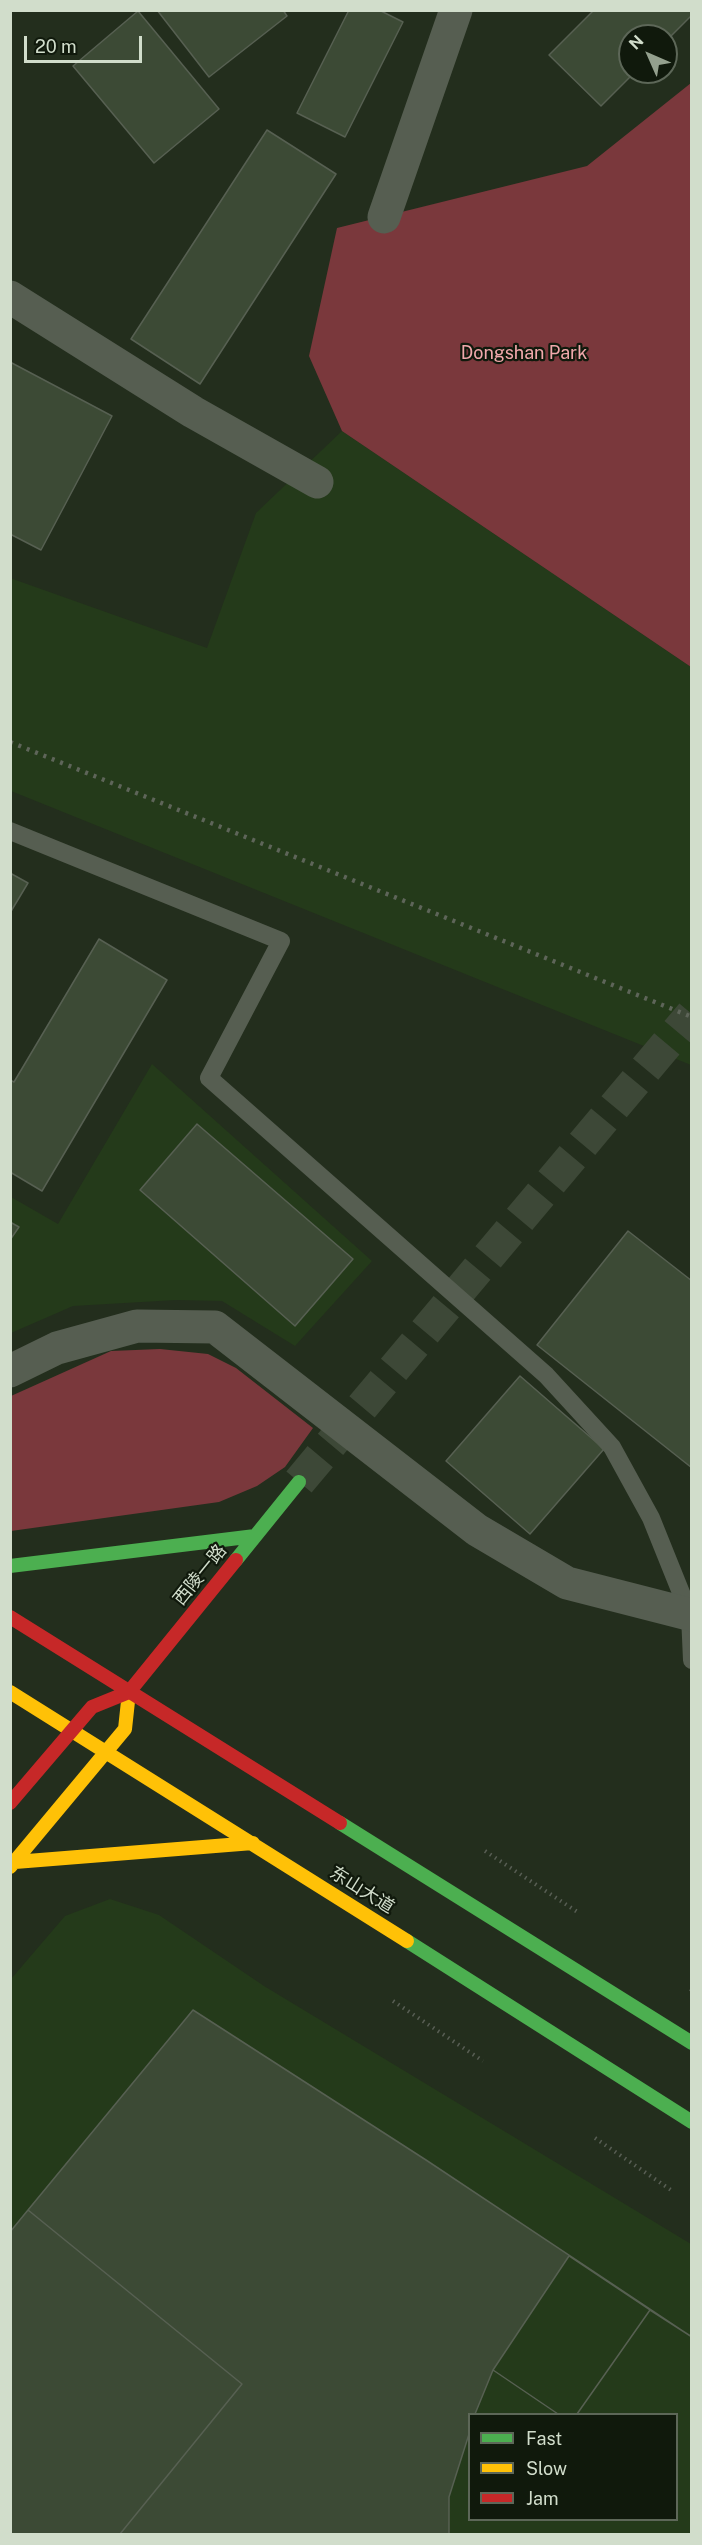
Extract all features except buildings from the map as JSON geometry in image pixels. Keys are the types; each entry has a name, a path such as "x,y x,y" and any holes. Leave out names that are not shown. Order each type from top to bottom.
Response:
{"main road":[{"name":"西陵一路","path":"10,1803 92,1707 129,1692 299,1482"},
{"path":"10,1566 255,1536"},
{"path":"10,1617 692,2043"},
{"name":"东山大道","path":"10,1692 253,1843 692,2122"},
{"path":"13,1864 125,1729 129,1692"},
{"path":"13,1864 253,1843"}],"street":[{"path":"384,217 456,10"},
{"path":"10,297 193,412 318,482"},
{"path":"10,1371 57,1348 137,1326 215,1327 477,1530 567,1583 691,1615"}],"lane":[{"path":"10,831 281,941 209,1078 546,1375 612,1447 651,1518 691,1615 692,1660"}],"path":[{"path":"485,1851 579,1913"},
{"path":"393,2001 483,2061"},
{"path":"595,2138 671,2190"}],"shaded area":[{"path":"342,431 691,667 691,1065 11,791 10,578 207,648 256,513"},
{"path":"152,1064 372,1261 295,1346 222,1301 176,1300 73,1306 11,1333 11,1197 58,1224"},
{"path":"110,1899 159,1915 264,1986 691,2244 691,2534 11,2534 11,1979 65,1916"}],"green space":[{"name":"Dongshan Park","path":"691,83 691,667 342,431 309,356 337,228 587,166"},
{"path":"160,1349 208,1354 236,1368 313,1428 285,1467 257,1486 219,1502 11,1531 11,1396 111,1351"}],"tunnel":[{"path":"299,1482 692,1014"}],"railway":[{"path":"10,742 692,1017"}],"traffic: fast":[{"path":"236,1560 299,1482"},
{"path":"10,1566 255,1536"},
{"path":"340,1823 692,2043"},
{"path":"407,1941 692,2122"}],"traffic: slow":[{"path":"10,1692 407,1941"},
{"path":"10,1867 125,1729 129,1692"},
{"path":"15,1862 253,1843"}],"traffic: jam":[{"path":"10,1803 92,1707 129,1692 236,1560"},
{"path":"10,1617 340,1823"}]}
